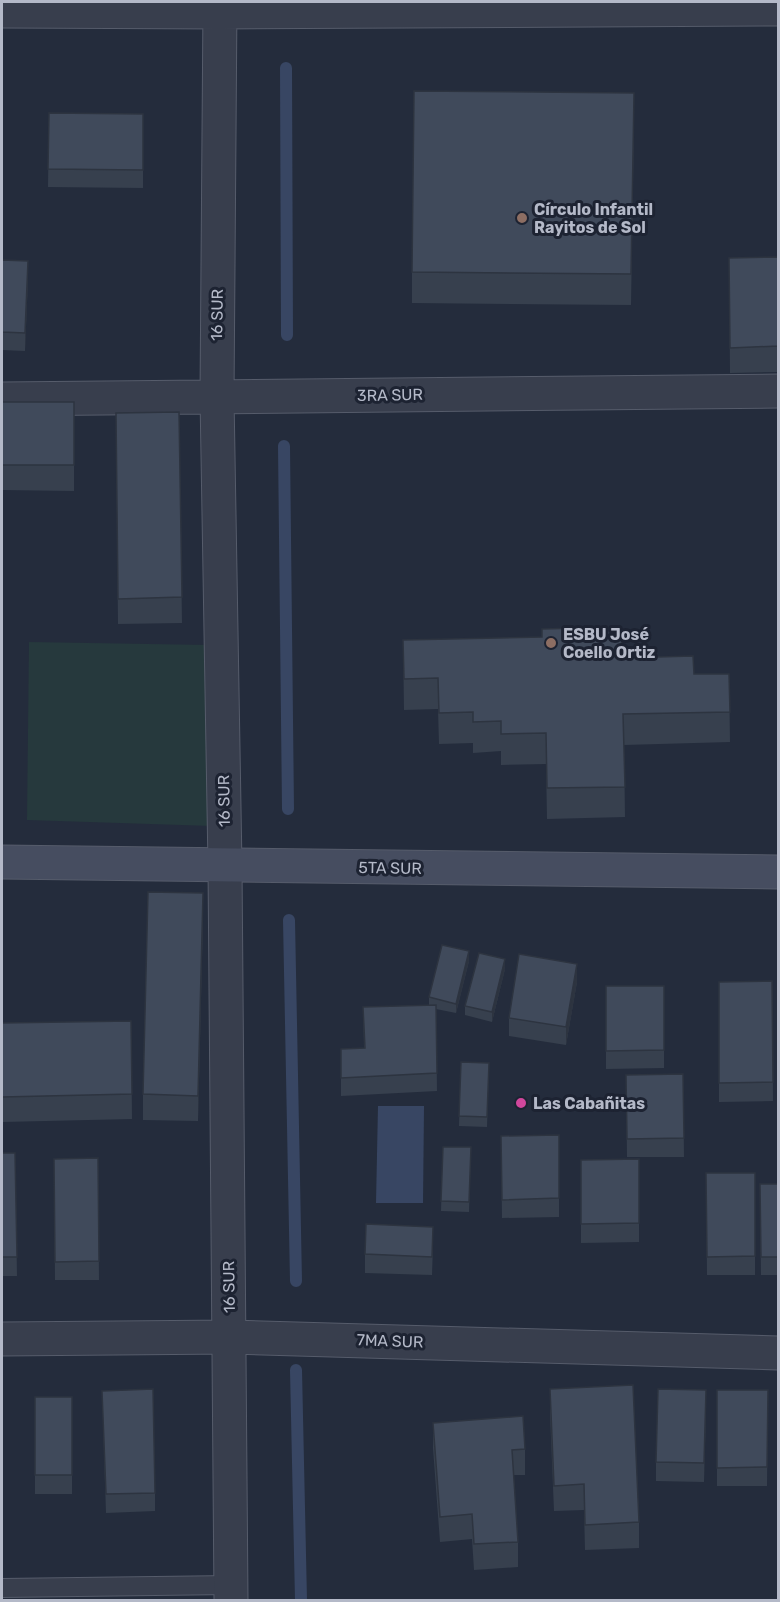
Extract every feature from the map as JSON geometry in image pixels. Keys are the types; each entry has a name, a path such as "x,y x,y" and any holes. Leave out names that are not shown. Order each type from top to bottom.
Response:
{"street":[{"path":"2,11 220,7 778,9"},
{"name":"16 SUR","path":"220,7 217,397 225,866 231,1593"},
{"name":"3RA SUR","path":"2,399 778,391"},
{"name":"5TA SUR","path":"2,862 778,872"},
{"name":"7MA SUR","path":"2,1339 230,1337 778,1353"}],"lane":[{"path":"2,1588 231,1593"}],"green space":[{"path":"29,642 209,645 212,826 27,820"}],"water":[{"path":"378,1106 424,1106 423,1203 376,1203"}],"building":[{"path":"414,91 634,93 631,274 412,272"},
{"path":"49,113 143,114 143,170 48,169"},
{"path":"778,257 778,346 730,348 729,258"},
{"path":"2,260 28,261 25,333 2,332"},
{"path":"2,402 74,402 74,465 2,465"},
{"path":"179,412 182,597 118,599 116,413"},
{"path":"621,627 622,658 693,656 694,674 729,674 730,712 623,714 625,787 547,788 546,733 501,734 501,721 473,722 473,712 439,713 438,678 404,679 403,640 542,637 542,629"},
{"path":"148,892 203,893 198,1096 143,1094"},
{"path":"442,945 469,951 456,1004 429,997"},
{"path":"479,953 505,959 492,1012 465,1006"},
{"path":"519,954 577,964 566,1027 509,1018"},
{"path":"772,981 773,1082 719,1083 719,982"},
{"path":"606,986 664,986 664,1050 606,1051"},
{"path":"436,1005 437,1073 341,1078 341,1049 365,1048 363,1007"},
{"path":"131,1021 132,1094 2,1097 2,1023"},
{"path":"461,1062 489,1063 487,1117 459,1116"},
{"path":"683,1074 684,1138 627,1139 626,1075"},
{"path":"559,1135 559,1198 502,1200 501,1136"},
{"path":"443,1147 471,1147 469,1202 441,1201"},
{"path":"2,1153 15,1153 17,1257 2,1257"},
{"path":"98,1158 99,1261 55,1262 54,1159"},
{"path":"639,1159 639,1223 581,1224 581,1160"},
{"path":"706,1173 755,1173 755,1256 707,1257"},
{"path":"760,1184 778,1184 778,1257 761,1257"},
{"path":"366,1224 433,1227 432,1257 365,1254"},
{"path":"633,1385 639,1522 585,1525 584,1484 554,1486 550,1389"},
{"path":"153,1389 155,1493 106,1494 102,1391"},
{"path":"658,1389 706,1390 704,1463 656,1462"},
{"path":"717,1390 768,1390 767,1467 717,1468"},
{"path":"35,1397 72,1397 72,1475 35,1475"},
{"path":"523,1416 525,1449 512,1450 518,1542 474,1544 472,1514 440,1517 433,1423"}],"waterway":[{"path":"286,68 287,335"},
{"path":"284,446 288,809"},
{"path":"289,920 296,1281"},
{"path":"296,1370 301,1600"}],"place":[{"name":"Círculo Infantil Rayitos de Sol","path":"522,218"},
{"name":"ESBU José Coello Ortiz","path":"551,643"},
{"name":"Las Cabañitas","path":"521,1103"}]}
